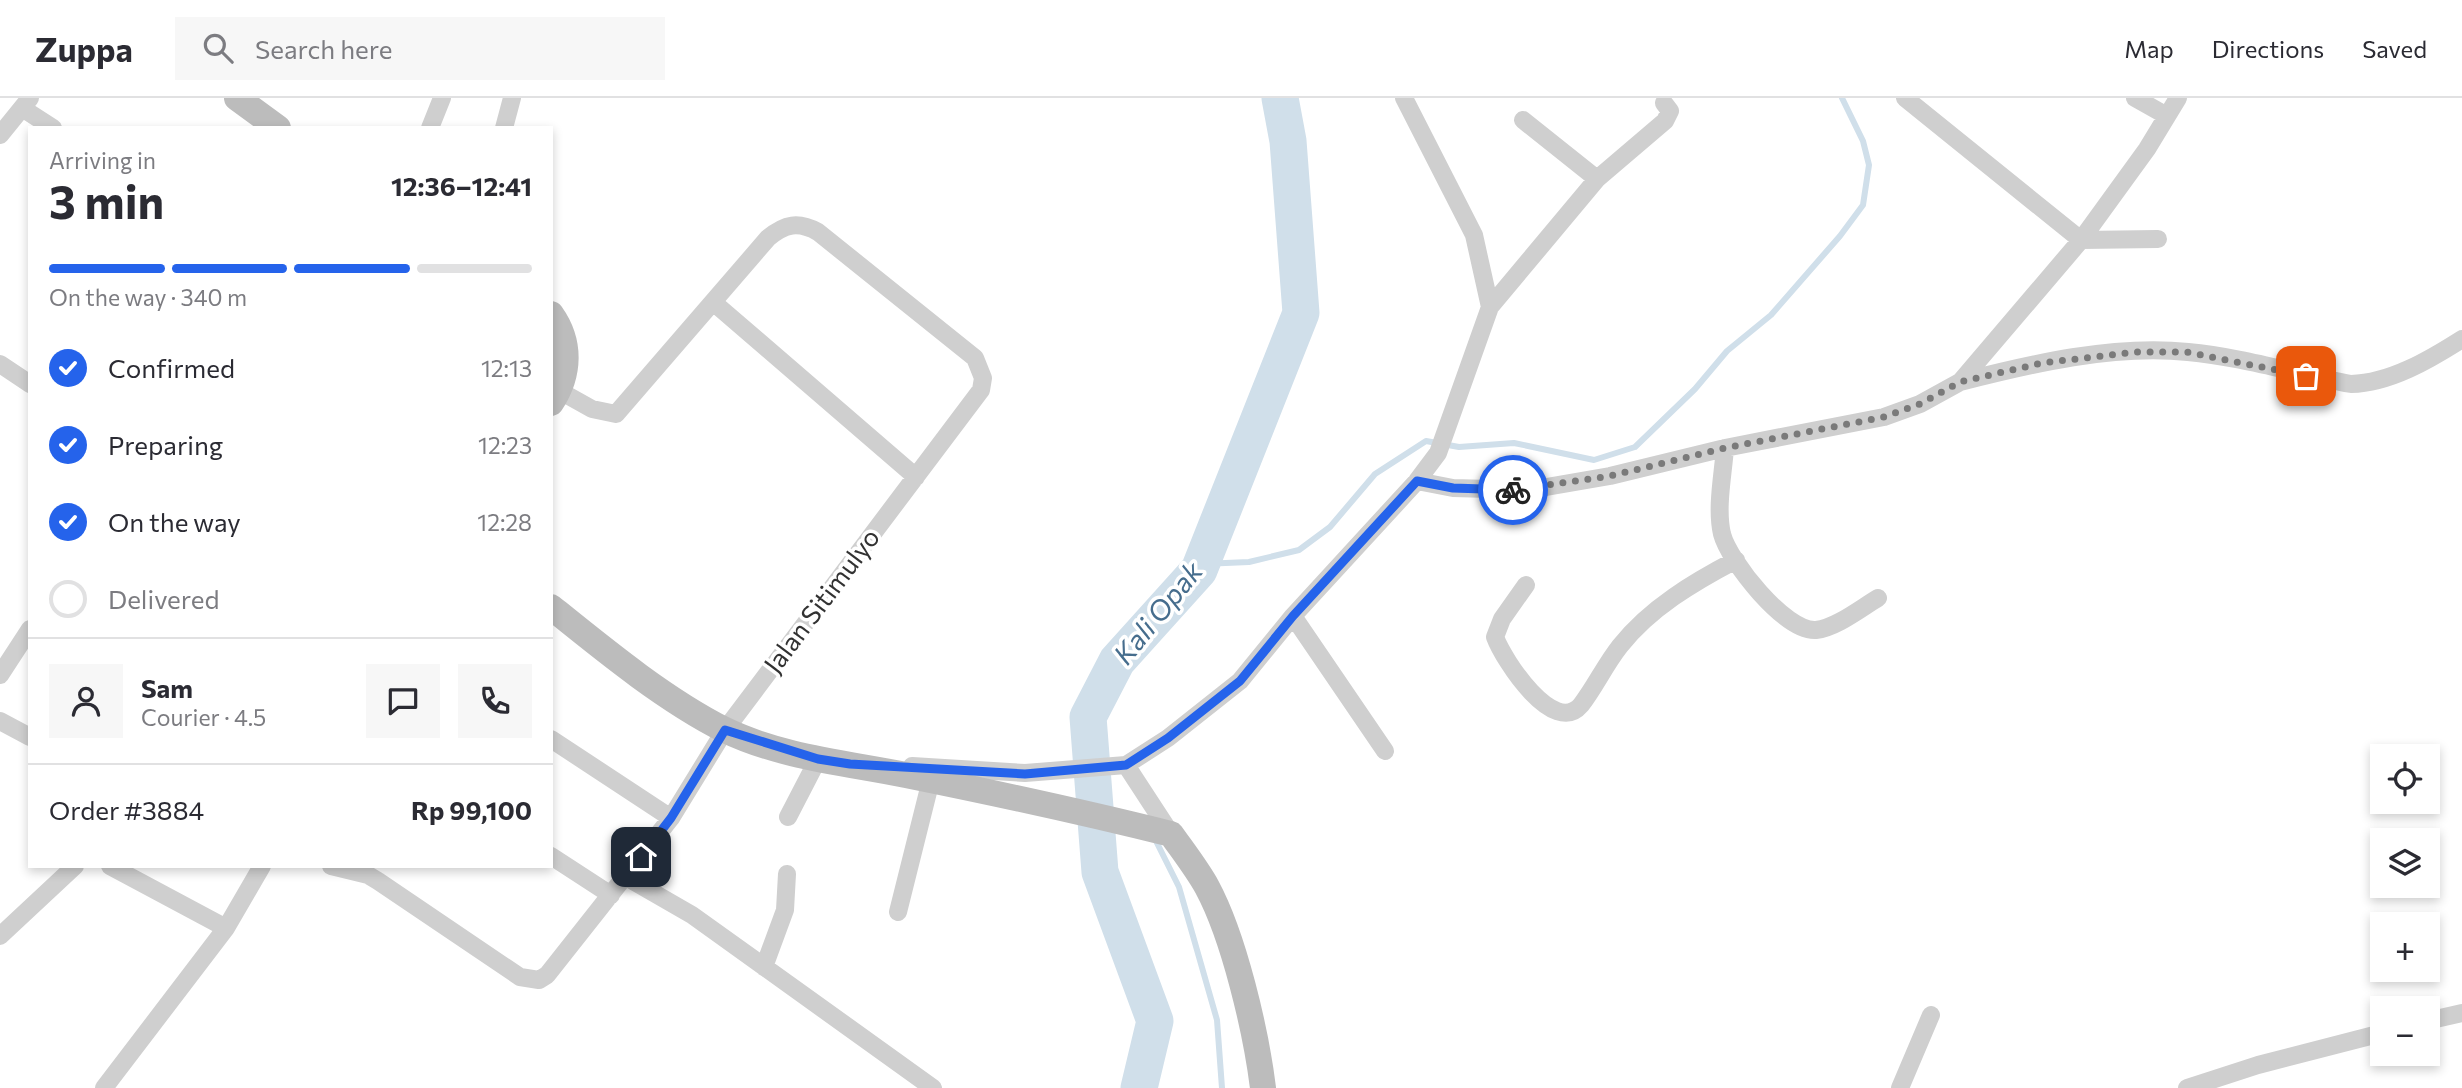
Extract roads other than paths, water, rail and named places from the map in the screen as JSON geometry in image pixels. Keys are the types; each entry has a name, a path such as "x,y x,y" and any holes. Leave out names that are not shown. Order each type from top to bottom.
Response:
{"main road":[{"path":"237,98 275,126"},
{"path":"553,317 561,327 567,355 555,396"},
{"path":"553,608 669,694 725,730 818,759 931,780 1026,786 1143,827 1171,834 1208,888 1226,935 1250,1013 1263,1088"}],"street":[{"path":"431,126 442,98"},
{"path":"505,126 513,98"},
{"path":"1404,98 1474,235 1490,307"},
{"path":"2134,98 2167,117"},
{"path":"1960,382 2081,240 2178,98"},
{"path":"1908,99 2081,240 2158,239"},
{"path":"0,135 26,103 51,126"},
{"path":"850,764 1026,786 1126,765 1168,738 1240,681 1293,616 1417,481 1438,453 1490,307 1597,179 1665,121 1670,111 1664,103"},
{"path":"1523,120 1597,179"},
{"name":"Jalan Sitimulyo","path":"342,868 378,881 529,981 547,975 671,818 725,730 981,390 983,378 975,358 878,278 808,227 788,225 768,238 713,302"},
{"path":"555,396 616,414 713,302 916,477"},
{"path":"1417,481 1453,488 1529,490 1610,476 1725,448 1884,417 1920,404 1960,382 2042,363 2136,352 2187,352 2351,384 2373,383 2442,352 2462,339"},
{"path":"0,365 28,383"},
{"path":"1725,448 1722,531 1726,546 1768,601 1793,623 1813,630 1824,628 1878,598"},
{"path":"1526,585 1502,619 1495,637 1524,683 1552,711 1567,715 1574,714 1618,648 1643,620 1699,579 1736,560"},
{"path":"1293,616 1385,751"},
{"path":"0,675 28,632"},
{"path":"0,721 28,736"},
{"path":"553,740 671,818"},
{"path":"788,817 818,759"},
{"path":"1126,765 1171,834"},
{"path":"898,912 931,780"},
{"path":"553,857 611,895"},
{"path":"0,936 73,868"},
{"path":"114,868 226,928"},
{"path":"104,1088 226,928 261,868"},
{"path":"764,967 785,910 787,874"},
{"path":"626,877 692,915 933,1088"},
{"path":"2440,1018 2462,1013"},
{"path":"1900,1088 1930,1015"},
{"path":"2187,1088 2258,1065 2370,1036"}],"waterway":[{"name":"Kali Opak","path":"1139,1088 1155,1021 1100,872 1088,717 1117,661 1199,570 1301,313 1288,141 1280,98"},
{"path":"1202,564 1249,562 1299,550 1330,527 1375,474 1426,441 1459,447 1514,443 1594,460 1635,447 1695,389 1727,351 1771,315 1840,236 1863,205 1869,165 1863,141 1842,98"},
{"path":"1155,839 1179,887 1217,1020 1222,1088"}]}
